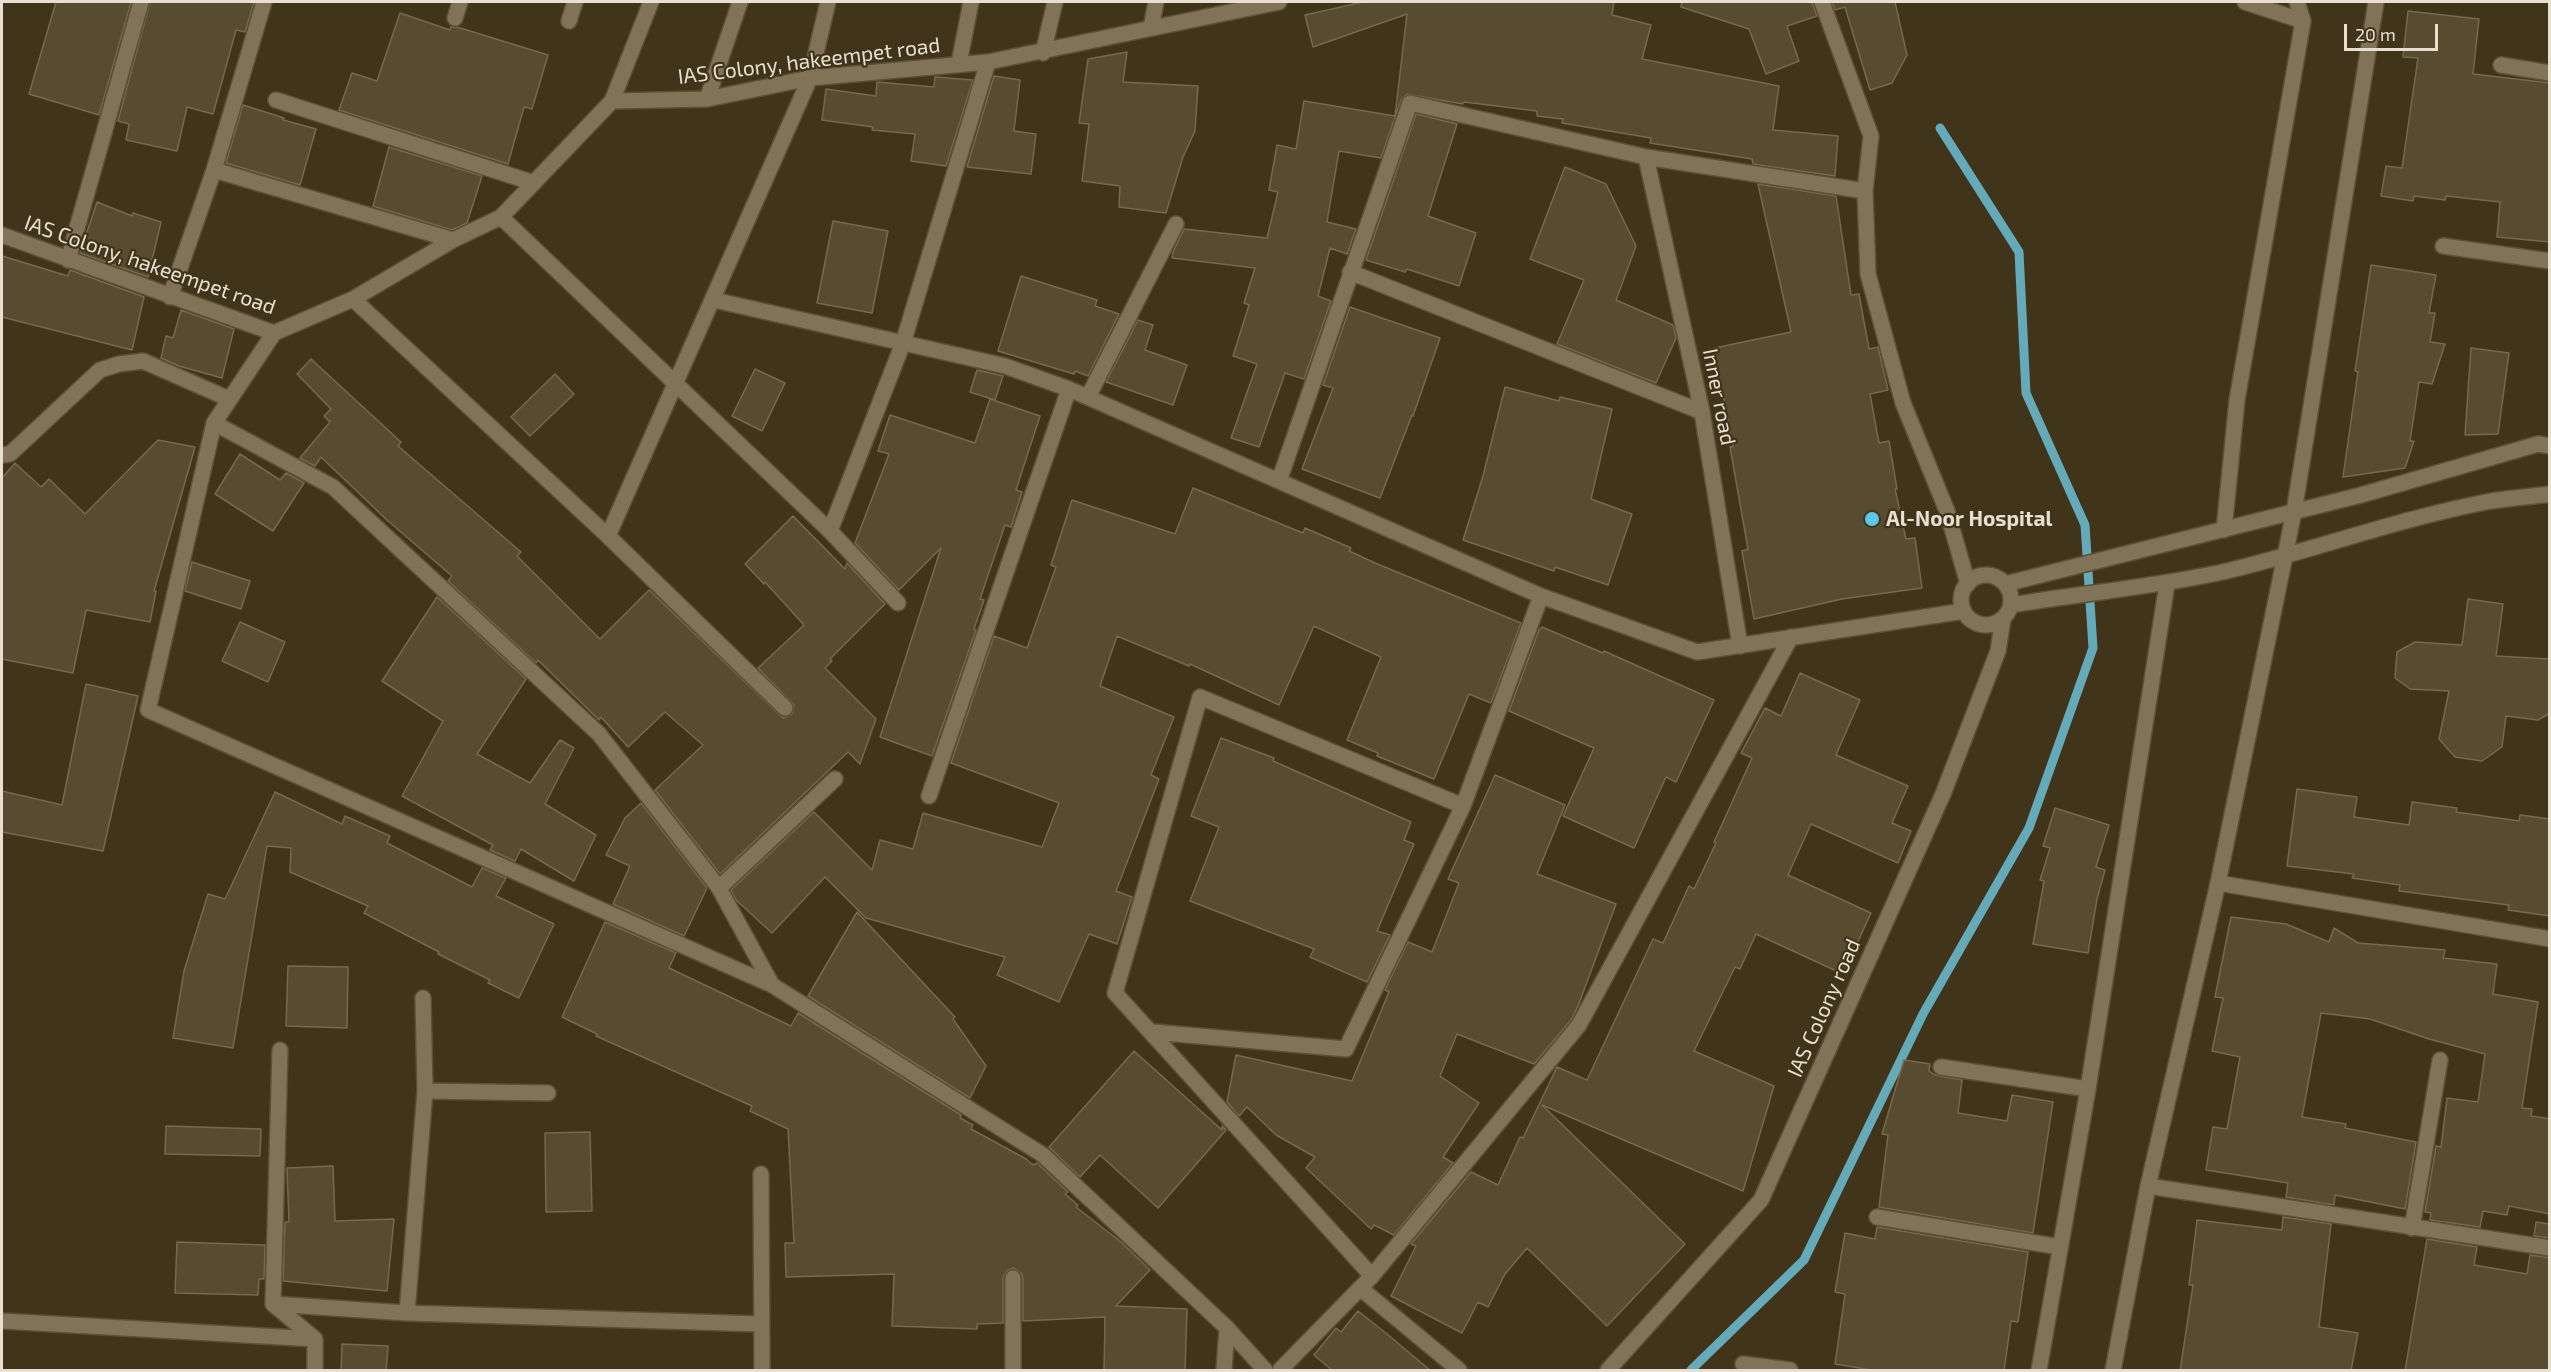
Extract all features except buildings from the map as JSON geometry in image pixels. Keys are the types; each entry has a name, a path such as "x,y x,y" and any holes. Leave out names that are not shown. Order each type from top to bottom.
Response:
{"street":[{"path":"68,260 141,2"},
{"path":"170,297 214,170 264,2"},
{"path":"455,18 460,2"},
{"path":"569,21 574,2"},
{"path":"612,101 651,2"},
{"path":"707,99 740,2"},
{"path":"608,536 810,78 828,2"},
{"path":"959,63 971,2"},
{"path":"1042,52 1055,2"},
{"path":"1151,28 1155,2"},
{"name":"IAS Colony, hakeempet road","path":"2,235 274,333 353,299 453,240 501,217 612,101 707,99 810,78 988,62 1279,2"},
{"path":"1822,2 1871,136 1865,191 1868,274 1903,403 1947,511 1968,584"},
{"path":"2245,2 2303,21"},
{"path":"2224,530 2236,400 2303,21 2297,2"},
{"path":"2114,1371 2148,1186 2218,884 2286,554 2376,2"},
{"path":"830,531 903,343 988,62"},
{"path":"2501,65 2550,73"},
{"path":"276,100 534,183"},
{"path":"1279,481 1410,103 1646,157 1865,191"},
{"name":"Inner road","path":"1646,157 1702,412 1740,646"},
{"path":"214,170 453,240"},
{"path":"501,217 830,531 898,603"},
{"path":"1088,397 1176,224"},
{"path":"2443,246 2550,261"},
{"path":"1350,272 1702,412"},
{"path":"353,299 608,536 785,708"},
{"path":"714,300 1005,366 1069,388 1541,596 1697,652 1964,611"},
{"path":"274,333 214,423 148,710 772,985 1043,1155 1227,1328 1265,1371"},
{"path":"2,455 10,454 100,370 119,364 143,361 229,399"},
{"path":"929,796 1069,388"},
{"path":"214,423 333,487 599,734 719,888 772,985"},
{"path":"2005,584 2294,512 2538,444 2550,446"},
{"path":"2011,605 2077,593 2167,584 2487,502 2550,494"},
{"path":"1987,575 2005,584 2011,596 2011,605 2003,619 1997,623 1982,625 1974,622 1964,611 1962,595 1968,584 1987,575"},
{"path":"2039,1371 2088,1089 2167,584"},
{"path":"1152,1032 1346,1049 1463,806 1541,596"},
{"name":"IAS Colony road","path":"1608,1371 1761,1200 1943,794 1998,651 2003,619"},
{"path":"1280,1371 1372,1276 1579,1025 1791,637"},
{"path":"1372,1276 1115,993 1200,697 1463,806"},
{"path":"719,888 835,779"},
{"path":"2218,884 2550,939"},
{"path":"407,1313 425,1091 423,998"},
{"path":"273,1304 280,1050"},
{"path":"2412,1228 2440,1060"},
{"path":"1941,1067 2088,1089"},
{"path":"425,1091 548,1093"},
{"path":"761,1174 762,1371"},
{"path":"2148,1186 2550,1248"},
{"path":"1877,1217 2060,1247"},
{"path":"1012,1278 1013,1371"},
{"path":"1360,1288 1459,1371"},
{"path":"273,1304 407,1313 761,1324"},
{"path":"273,1304 315,1339"},
{"path":"2,1321 315,1339"},
{"path":"1224,1371 1227,1328"},
{"path":"315,1339 315,1371"},
{"path":"1743,1364 1790,1371"}],"waterway":[{"path":"1691,1370 1804,1260 1923,1014 2029,828 2093,648 2085,525 2026,393 2019,252 1940,128"}],"place":[{"name":"Al-Noor Hospital","path":"1872,519"}]}
